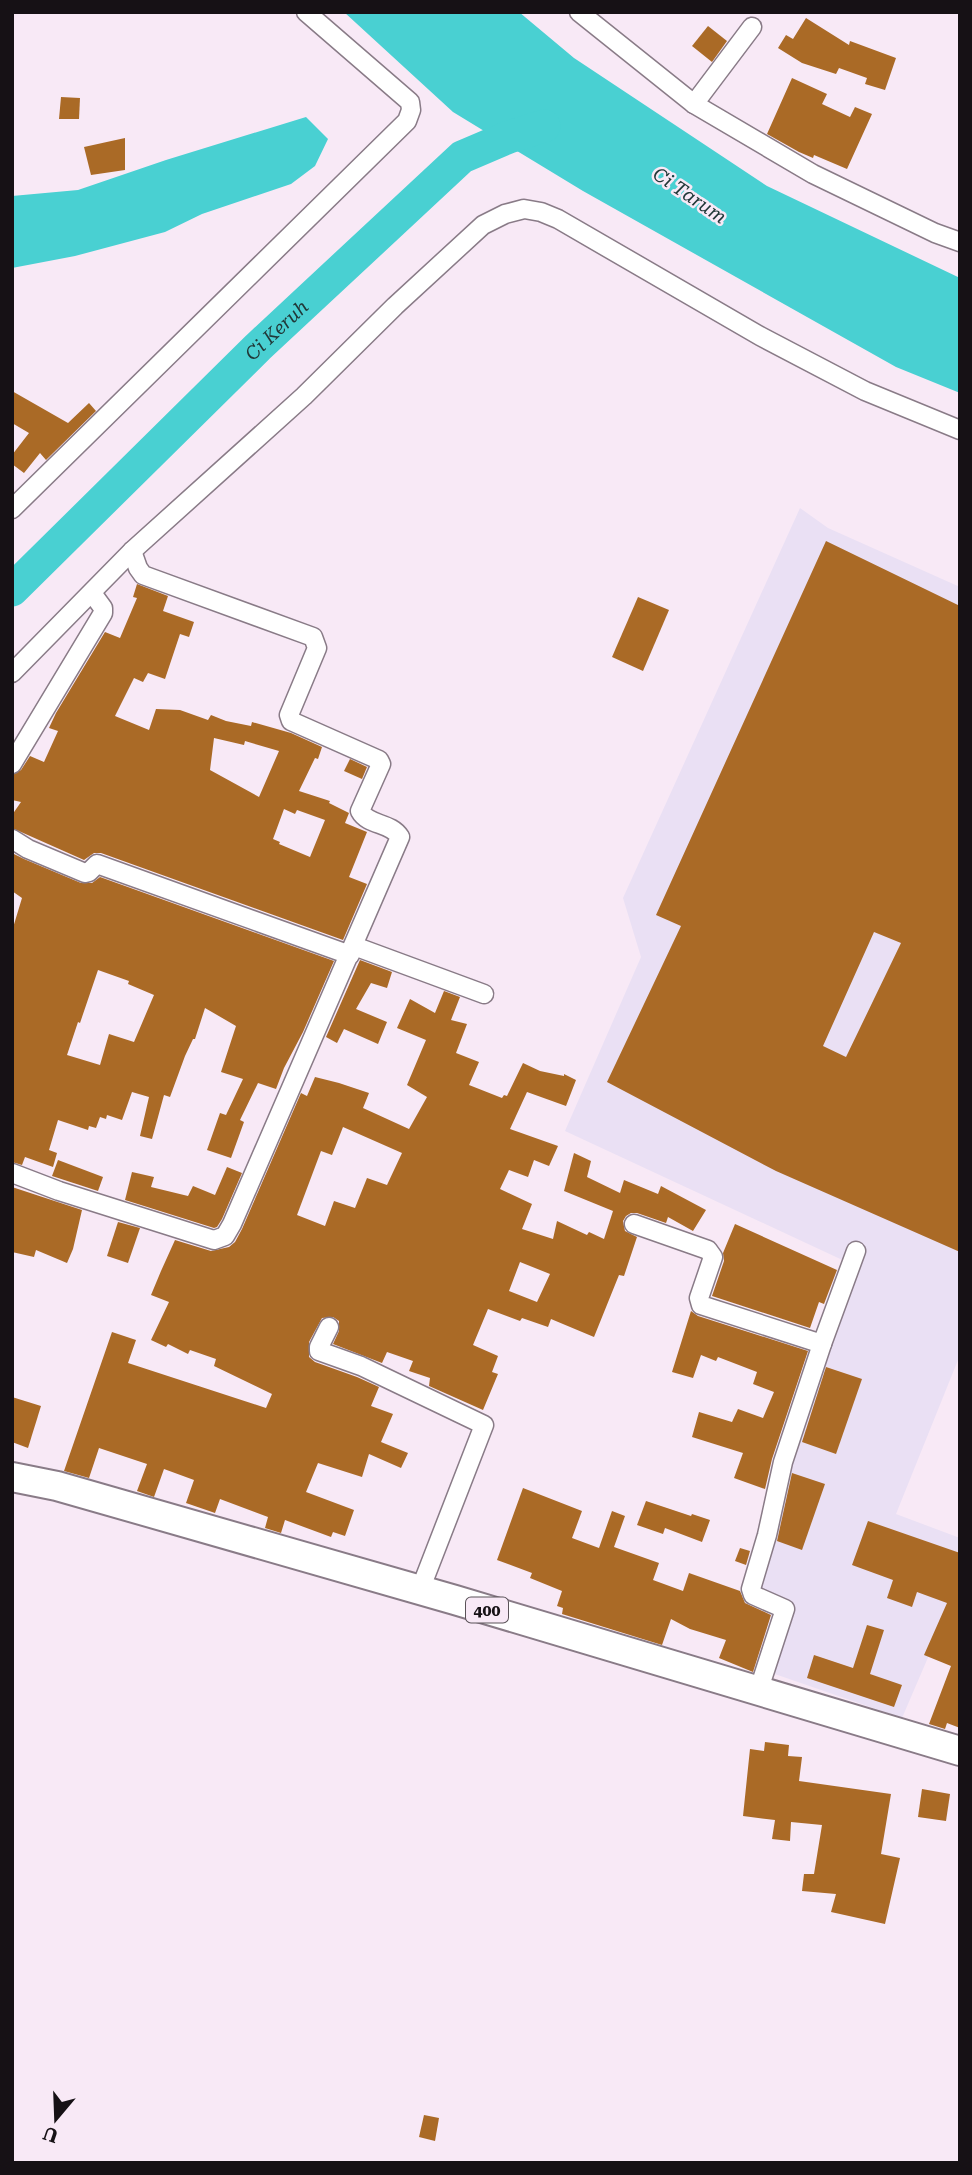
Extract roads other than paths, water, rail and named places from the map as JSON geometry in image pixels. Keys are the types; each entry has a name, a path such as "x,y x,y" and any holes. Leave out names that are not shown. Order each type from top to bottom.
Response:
{"main road":[{"name":"400","path":"12,1477 57,1486 420,1590 960,1751"}],"street":[{"path":"12,509 407,121 411,110 410,103 306,12"},
{"path":"579,12 694,104 813,174 935,233 960,242"},
{"path":"694,104 752,27"},
{"path":"12,673 132,551 304,396 395,306 483,225 505,214 524,209 558,219 760,335 865,391 960,430"},
{"path":"12,1173 59,1191 214,1240 225,1236 400,837 394,830 364,817 360,810 381,764 379,760 291,721 289,715 317,648 313,637 143,575 132,551"},
{"path":"12,764 103,613 103,608 92,593"},
{"path":"12,839 28,849 85,873 97,864 484,995"},
{"path":"634,1224 712,1253 699,1298 701,1305 822,1344"},
{"path":"758,1692 785,1609 753,1595 751,1589 767,1535 783,1462 856,1251"},
{"path":"329,1327 319,1351 361,1366 484,1425 420,1590"}],"water":[{"name":"Ci Tarum","path":"344,12 519,12 574,58 767,186 960,278 960,393 896,367 583,191 453,112"},
{"path":"306,117 328,139 315,166 291,184 202,214 165,232 75,256 12,268 12,196 78,190"}],"waterway":[{"name":"Ci Keruh","path":"12,590 258,347 462,157 544,126"}]}
